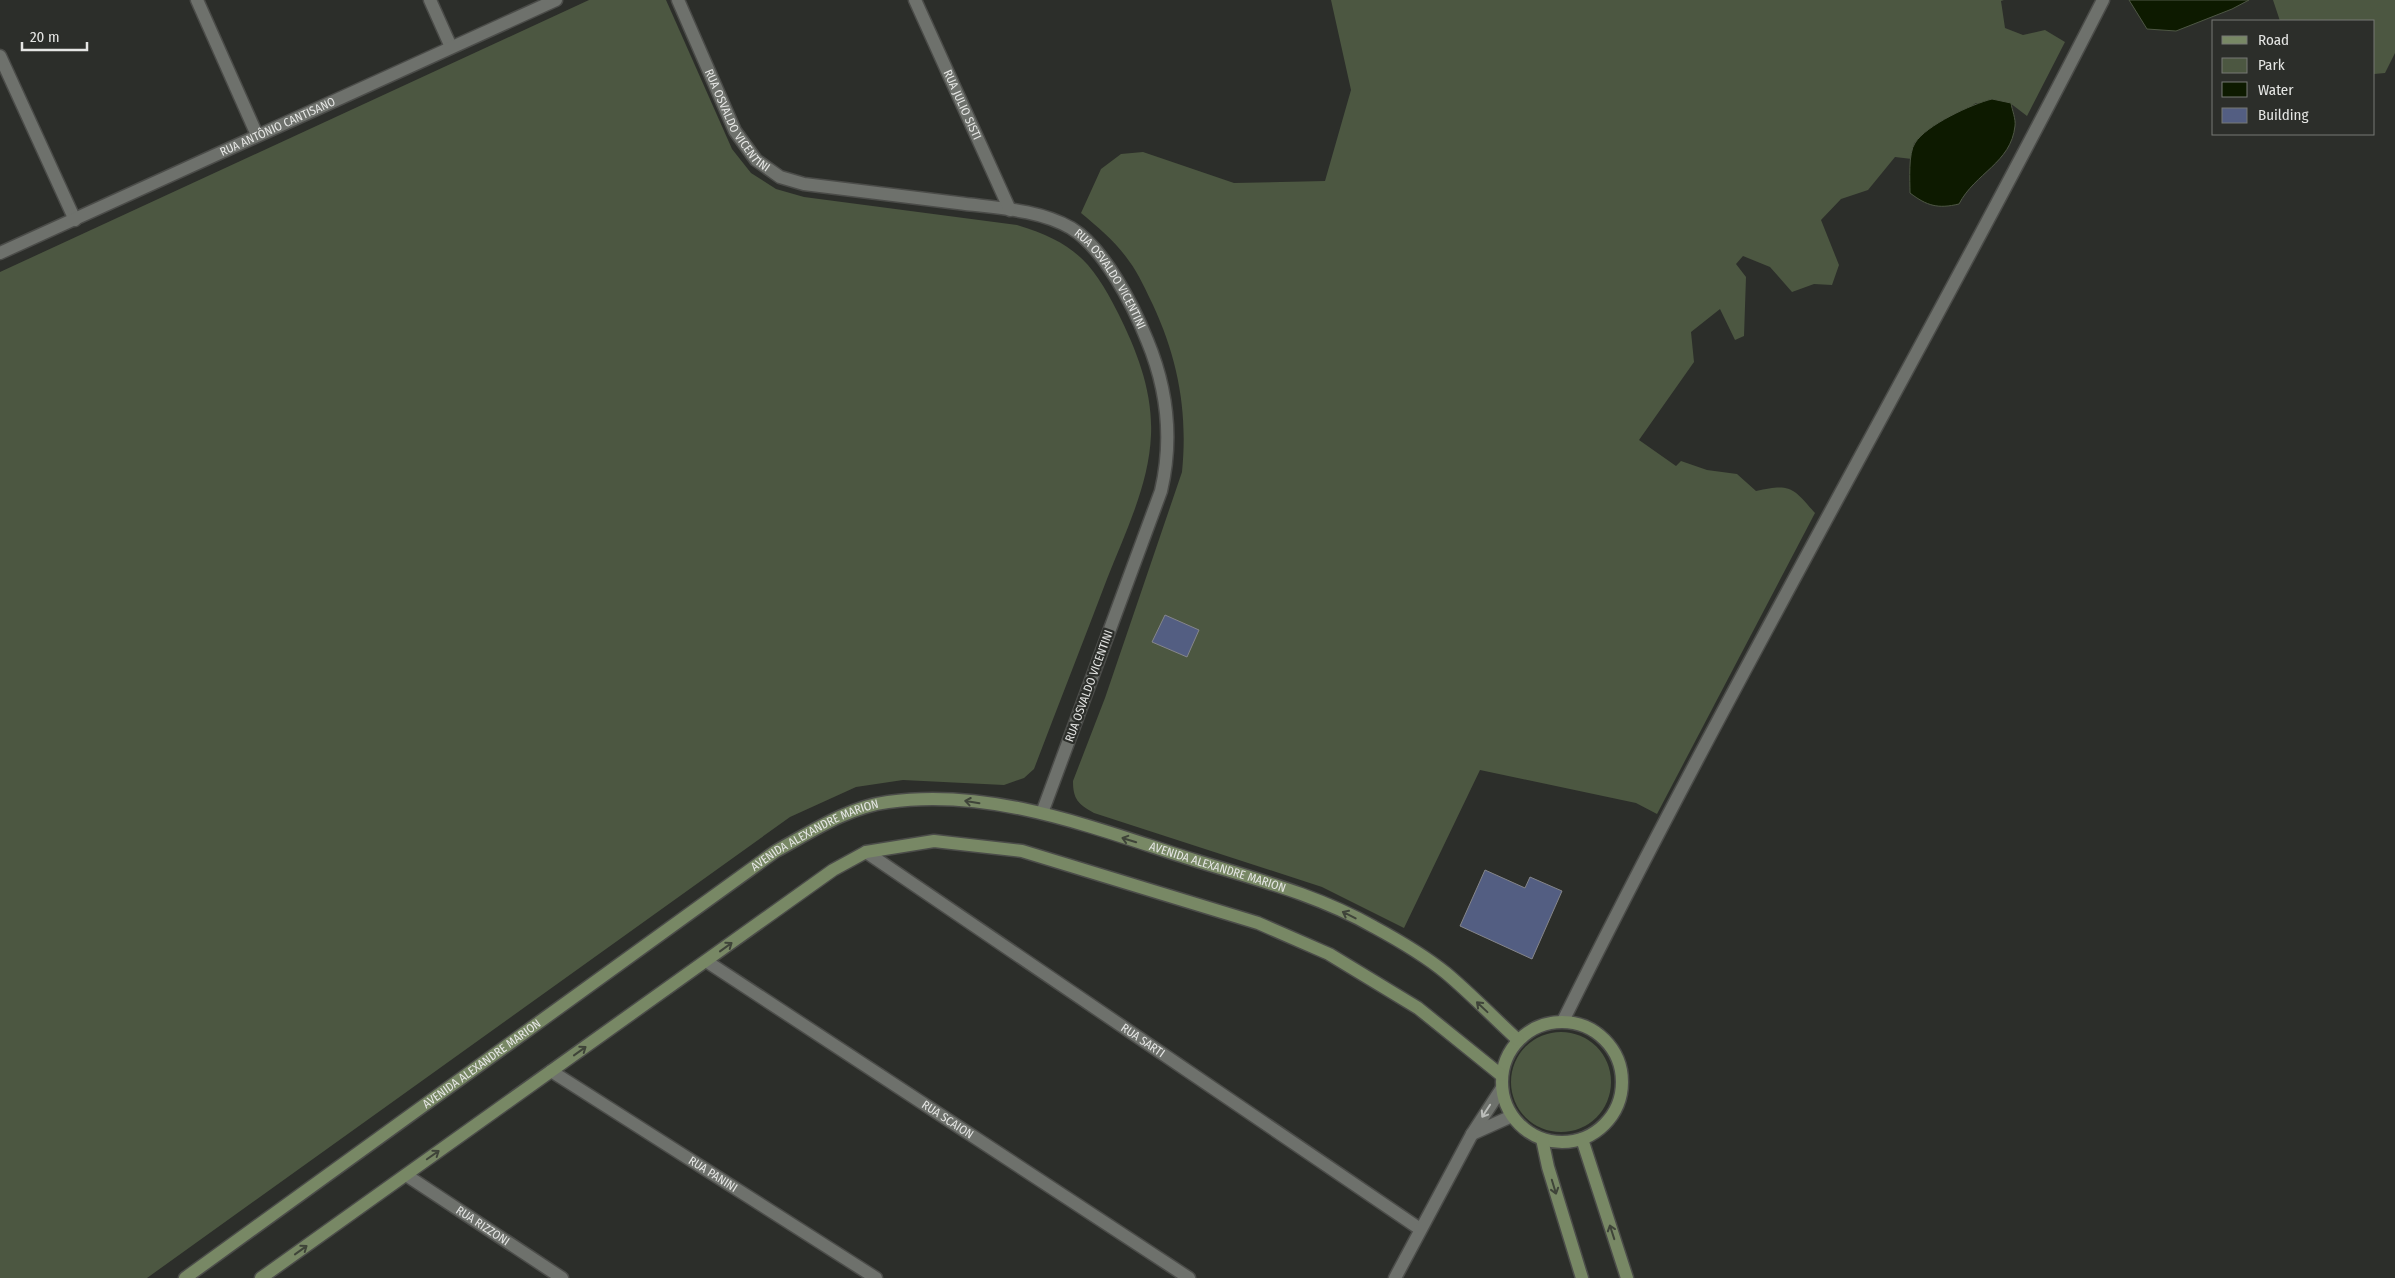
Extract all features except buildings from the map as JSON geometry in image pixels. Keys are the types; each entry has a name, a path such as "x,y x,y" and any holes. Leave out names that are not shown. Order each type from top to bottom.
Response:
{"street":[{"path":"197,0 257,135"},
{"path":"430,0 451,47"},
{"name":"RUA ANTÔNIO CANTISANO","path":"0,253 556,0"},
{"name":"RUA OSVALDO VICENTINI","path":"678,0 735,131 756,160 780,178 804,184 1010,210 1046,217 1072,229 1091,244 1109,268 1143,330 1155,360 1168,430 1167,466 1161,491 1042,813"},
{"name":"RUA JULIO SISTI","path":"915,0 1010,210"},
{"path":"1563,1021 1619,909 1754,652 2020,163 2103,0"},
{"path":"0,56 76,220"},
{"name":"AVENIDA ALEXANDRE MARION","path":"185,1278 776,851 837,817 885,802 916,798 960,800 1042,813 1279,887 1337,908 1374,927 1445,973 1518,1040"},
{"path":"265,1277 833,870 866,852 934,841 1022,851 1258,923 1329,954 1410,1003 1501,1075"},
{"name":"RUA SARTI","path":"866,852 1420,1229"},
{"name":"RUA SCAION","path":"706,961 1189,1278"},
{"path":"1563,1021 1583,1025 1601,1036 1614,1052 1622,1072 1621,1093 1614,1113 1600,1129 1582,1139 1562,1143 1542,1139 1523,1130 1512,1116 1502,1088 1501,1075 1506,1056 1518,1040 1531,1029 1546,1023 1563,1021"},
{"name":"RUA PANINI","path":"551,1071 876,1278"},
{"path":"1395,1278 1472,1134 1502,1088"},
{"path":"1472,1134 1512,1116"},
{"path":"1542,1139 1548,1167 1582,1278"},
{"path":"1582,1139 1626,1278"},
{"name":"RUA RIZZONI","path":"406,1175 562,1278"}],"green space":[{"path":"589,0 666,0 732,149 751,173 776,189 804,197 1017,225 1053,239 1079,256 1099,280 1108,295 1131,342 1142,372 1151,419 1149,454 1146,472 1135,508 1034,769 1024,778 1004,785 903,780 856,787 790,817 147,1278 0,1278 0,272"},
{"path":"1331,0 2004,0 2001,1 2005,28 2023,35 2045,30 2065,42 2027,116 2010,103 1976,103 1914,143 1912,159 1895,157 1868,190 1841,199 1821,220 1839,265 1832,285 1814,284 1792,292 1770,267 1743,256 1736,264 1746,277 1744,336 1735,340 1720,309 1691,332 1694,362 1639,440 1676,466 1681,461 1707,470 1737,474 1756,491 1777,488 1790,490 1796,493 1815,513 1657,814 1636,803 1480,770 1404,928 1322,887 1094,813 1077,800 1073,787 1073,781 1105,698 1182,472 1184,450 1184,428 1179,386 1175,366 1162,325 1136,271 1124,254 1081,213 1101,169 1121,154 1143,152 1234,183 1325,181 1351,90"},
{"path":"2273,0 2395,0 2395,53 2385,73 2375,74 2375,20 2280,20"},
{"path":"1561,1032 1580,1036 1596,1047 1607,1063 1611,1082 1607,1101 1596,1117 1580,1128 1561,1132 1542,1128 1526,1117 1515,1101 1511,1082 1515,1063 1526,1047 1542,1036"}],"water":[{"path":"2129,0 2249,0 2232,9 2176,31 2147,29"},
{"path":"1992,99 2011,103 2015,120 2012,139 2000,159 1974,184 1959,204 1939,206 1927,204 1910,193 1911,153 1915,143 1921,136 1950,116 1973,105"}]}
